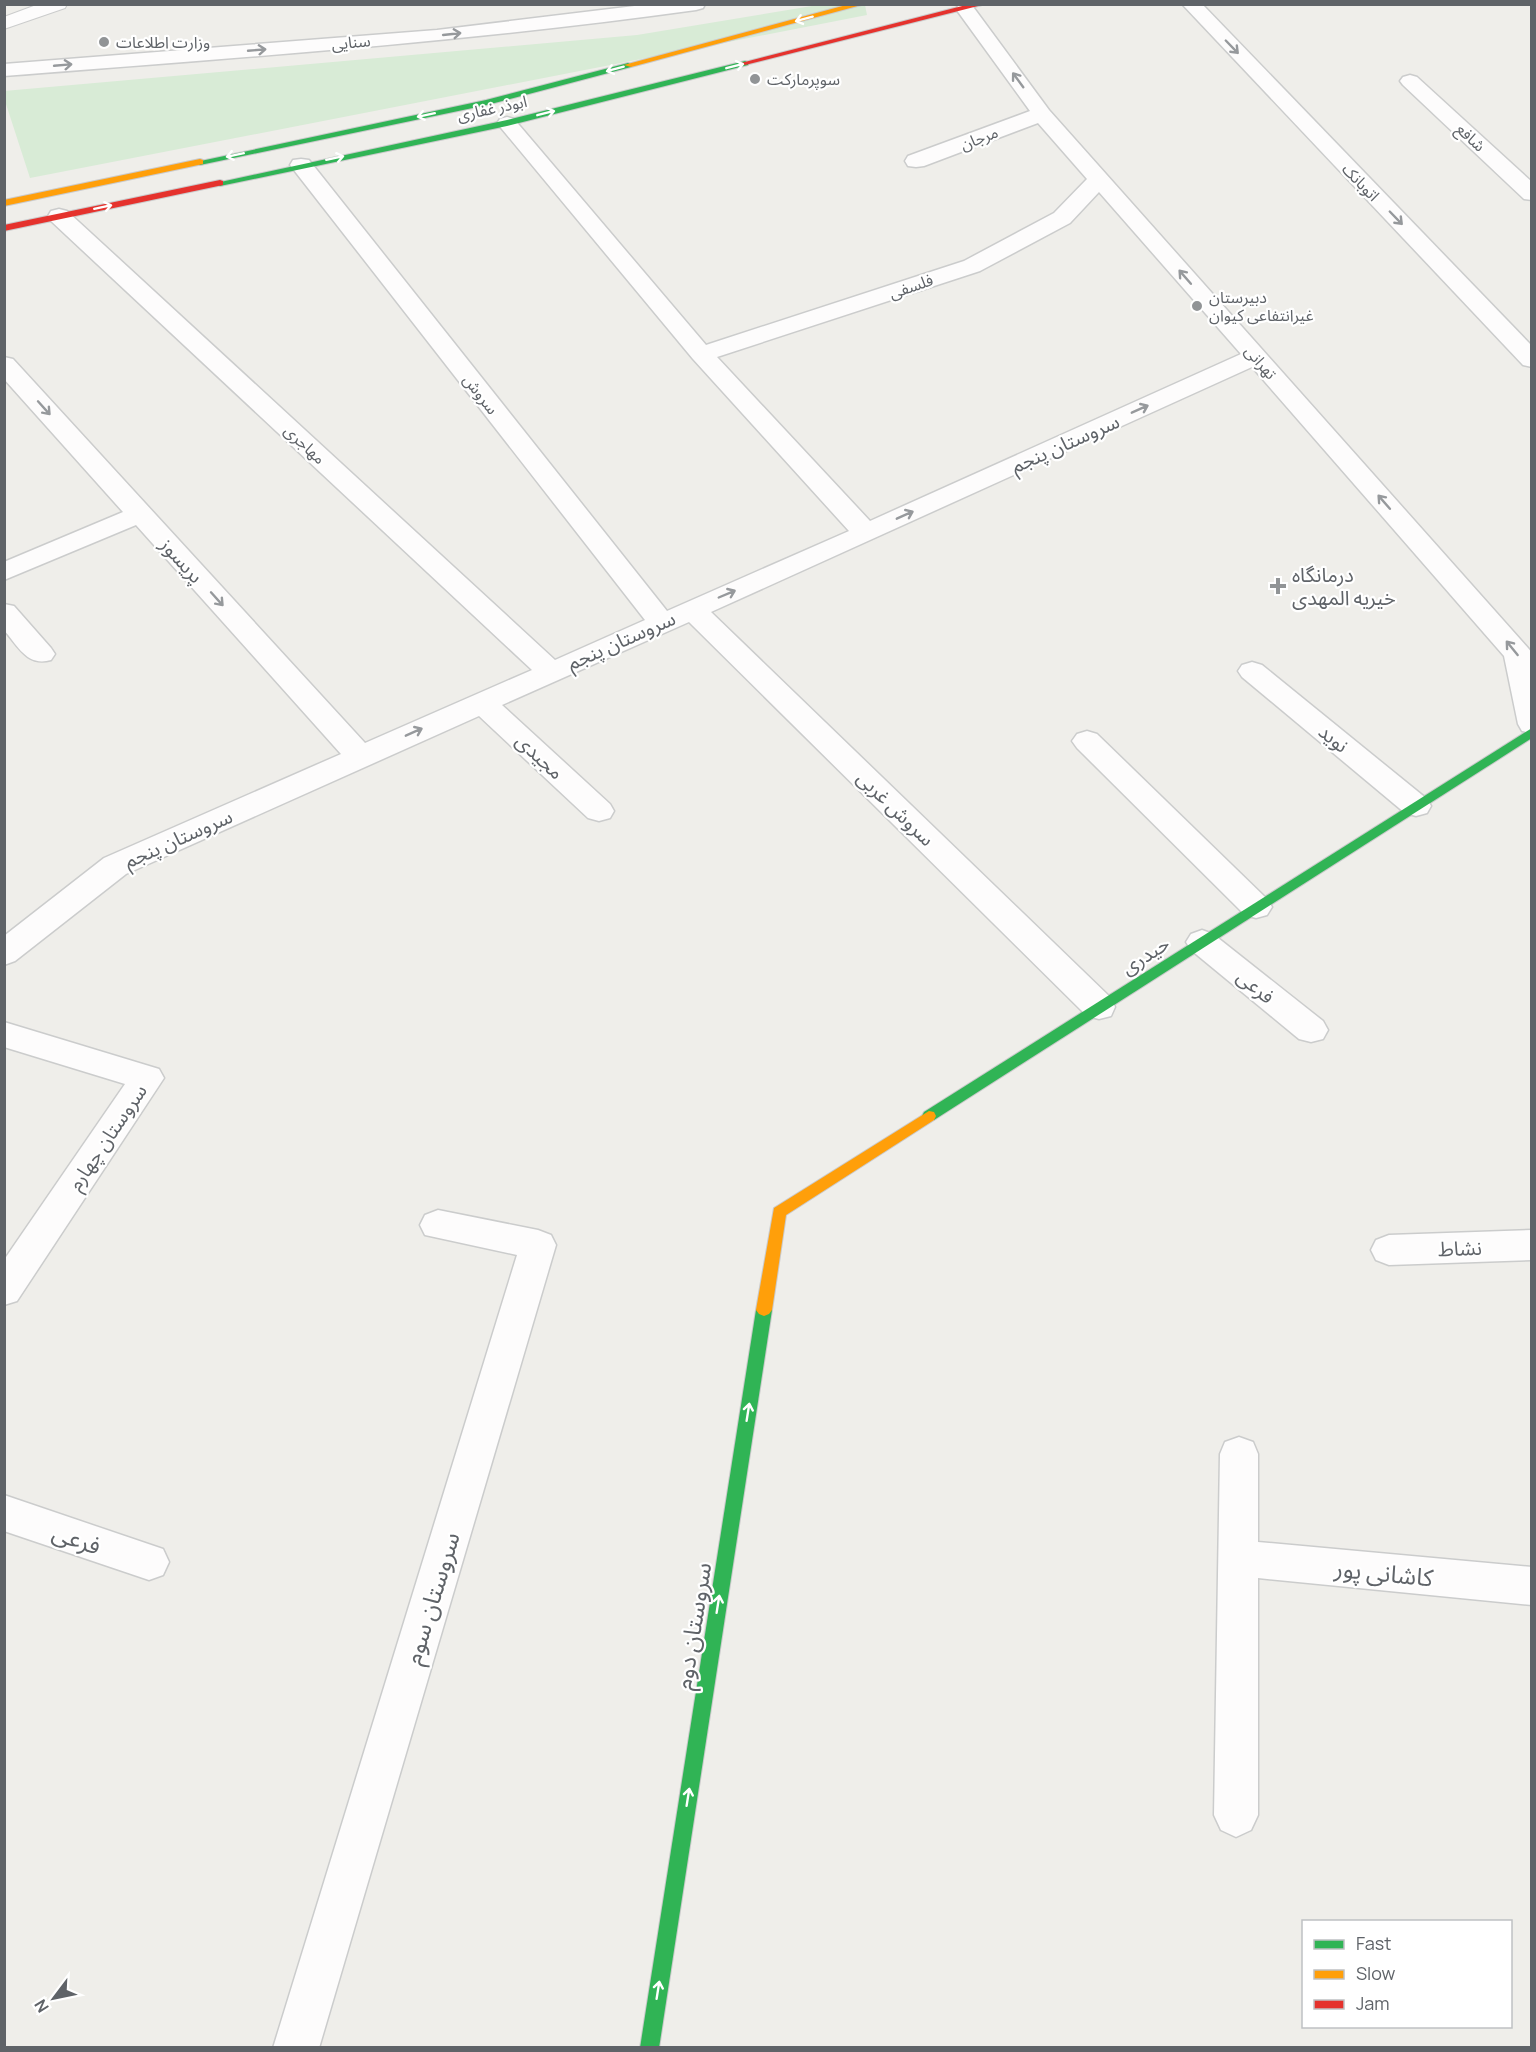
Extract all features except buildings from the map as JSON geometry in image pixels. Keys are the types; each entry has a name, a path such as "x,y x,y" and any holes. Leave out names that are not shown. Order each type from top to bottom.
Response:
{"main road":[{"name":"ابوذر غفاری","path":"4,203 487,102 861,4"},
{"name":"ابوذر غفاری","path":"4,228 507,123 970,6"},
{"name":"حیدری","path":"779,1212 1532,732"},
{"name":"سروستان دوم","path":"649,2048 779,1212"}],"street":[{"name":"سنایی","path":"4,70 442,35 610,11 696,4"},
{"name":"اتوبانک","path":"1191,4 1532,360"},
{"name":"تهرانی","path":"970,6 1042,114 1518,654 1532,724"},
{"name":"شافع","path":"1410,81 1532,194"},
{"name":"مرجان","path":"916,161 1042,114"},
{"path":"507,123 701,354 866,533"},
{"name":"سروش","path":"301,165 661,622"},
{"name":"فلسفی","path":"701,354 972,266 1062,218 1099,179"},
{"name":"مهاجری","path":"59,216 551,672"},
{"name":"سروستان پنجم","path":"4,953 115,866 866,533 1256,356"},
{"name":"پریسوز","path":"7,370 360,756"},
{"path":"4,572 140,514"},
{"name":"سروش غربی","path":"692,609 1100,1007"},
{"path":"4,612 40,654"},
{"name":"نوید","path":"1252,671 1416,806"},
{"name":"مجیدی","path":"481,702 599,810"},
{"path":"1087,741 1256,907"},
{"name":"فرعی","path":"1202,942 1311,1030"},
{"name":"سروستان چهارم","path":"4,1034 147,1078 4,1290"},
{"name":"سروستان سوم","path":"296,2048 538,1245 438,1225"},
{"name":"نشاط","path":"1389,1250 1532,1245"},
{"path":"1236,1815 1239,1454"},
{"name":"فرعی","path":"4,1513 149,1562"},
{"name":"کاشانی پور","path":"1237,1558 1532,1586"}],"lane":[{"path":"4,24 58,4"}],"green space":[{"path":"818,5 865,5 867,15 30,178 5,101 4,91 637,35"}],"traffic: fast":[{"path":"220,183 507,123 745,63"},
{"path":"200,162 487,102 628,65"},
{"path":"929,1116 1532,732"},
{"path":"649,2048 764,1310"}],"traffic: slow":[{"path":"628,65 861,4"},
{"path":"4,203 200,162"},
{"path":"764,1310 779,1212 929,1116"}],"traffic: jam":[{"path":"745,63 982,4"},
{"path":"4,228 220,183"}],"place":[{"name":"وزارت اطلاعات","path":"104,42"},
{"name":"سوپرمارکت","path":"755,79"},
{"name":"دبیرستان غیرانتفاعی کیوان","path":"1197,306"},
{"name":"درمانگاه خیریه المهدی","path":"1278,586"}]}
